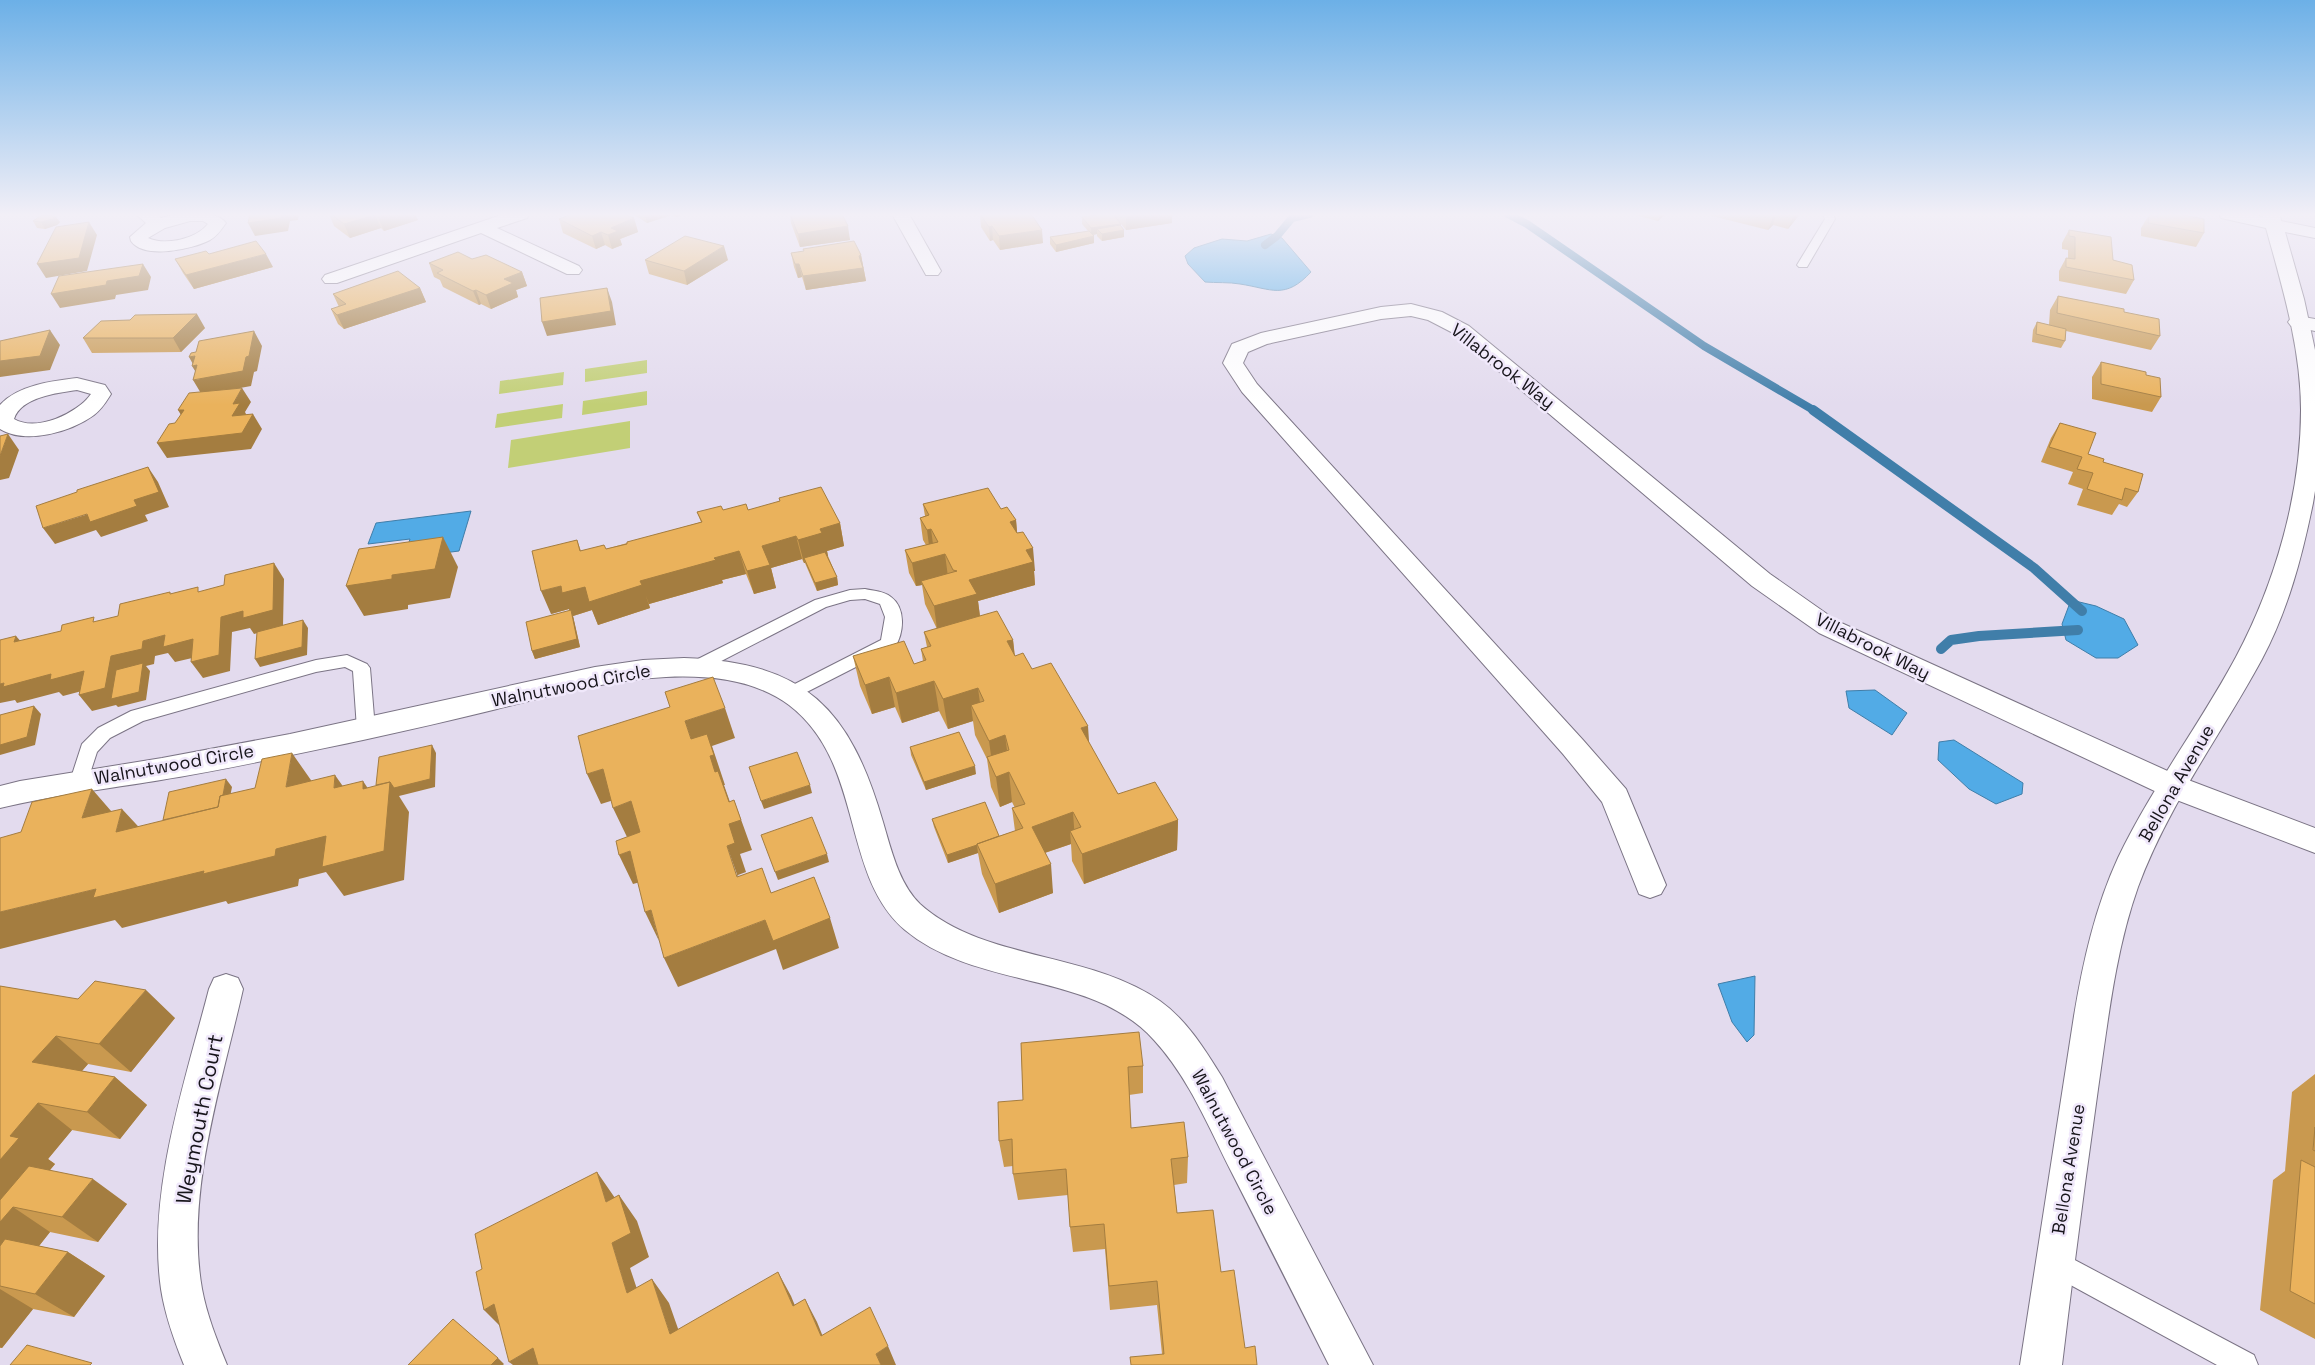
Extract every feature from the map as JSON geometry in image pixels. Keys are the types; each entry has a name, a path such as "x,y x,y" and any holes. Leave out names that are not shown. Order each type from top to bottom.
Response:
{"street":[{"name":"Bellona Avenue","path":"2041,1365 2054,1262 2088,1033 2104,943 2122,887 2144,835 2237,680 2258,641 2275,602 2300,516 2314,419 2310,386 2307,323 2292,278"},
{"name":"Villabrook Way","path":"1650,885 1615,797 1573,747 1249,388 1233,363 1239,348 1261,339 1381,313 1411,310 1435,316 1462,330 1761,580 1828,627 2172,786"},
{"name":"Walnutwood Circle","path":"0,797 366,729 525,691 599,676 664,668 694,668 736,673 758,679 791,693 804,702 822,721 838,744 852,770 877,851 893,890 905,912 940,936 981,954 1073,976 1122,996 1150,1013 1171,1036 1191,1061 1209,1089 1352,1365"},
{"path":"2172,786 2315,841"},
{"name":"Weymouth Court","path":"206,1365 192,1335 180,1279 179,1223 186,1163 226,989"}],"lane":[{"path":"694,668 832,599 868,593 885,600 892,609 896,622 889,643 791,693"},
{"path":"79,781 89,749 104,733 137,716 316,666 347,661 362,668 366,729"},
{"path":"2054,1262 2244,1365"}],"green space":[{"path":"647,360 647,373 585,382 585,369"},
{"path":"564,372 563,385 499,394 500,381"},
{"path":"647,391 647,405 582,415 583,401"},
{"path":"563,404 562,418 495,428 497,414"},
{"path":"630,421 630,448 508,468 511,440"}],"water":[{"path":"1201,278 1305,278 1293,286 1278,290 1236,283 1205,282"},
{"path":"471,511 459,551 404,558 410,539 368,544 376,523"},
{"path":"2071,600 2096,606 2124,619 2138,645 2118,658 2096,658 2066,640 2062,624"},
{"path":"1875,690 1907,713 1892,735 1849,708 1846,691"},
{"path":"1954,740 2023,783 2022,794 1996,804 1969,789 1938,760 1939,742"},
{"path":"1755,976 1754,1035 1747,1042 1732,1022 1718,984"}],"building":[{"path":"58,278 128,278 107,281 106,285 51,294"},
{"path":"379,278 407,278 420,288 337,315 331,309 346,304 333,294"},
{"path":"446,278 507,278 504,279 513,283 486,295 476,290 473,291"},
{"path":"607,288 611,311 542,322 540,298"},
{"path":"2058,296 2124,309 2124,312 2159,319 2160,336 2057,313"},
{"path":"197,314 173,338 83,338 101,321 130,320 135,315"},
{"path":"2037,322 2066,329 2065,341 2036,334"},
{"path":"50,330 40,356 0,361 0,341"},
{"path":"254,331 249,356 246,357 243,371 193,380 197,365 192,366 195,356 189,357 191,353 196,352 199,341"},
{"path":"2101,362 2146,372 2146,375 2160,378 2161,397 2101,384"},
{"path":"242,388 233,404 240,403 232,416 253,414 242,433 157,443 169,424 175,423 184,410 178,410 189,393"},
{"path":"2060,423 2096,433 2088,454 2104,459 2103,462 2143,474 2138,492 2125,488 2122,500 2087,489 2093,473 2077,469 2082,457 2049,447"},
{"path":"8,434 0,456 0,436"},
{"path":"148,467 159,492 134,500 137,506 90,522 87,514 43,528 36,506 77,492 77,490"},
{"path":"821,487 840,523 820,529 822,533 798,540 796,536 762,546 770,565 747,571 739,551 714,558 716,560 640,581 642,585 589,602 585,587 562,593 561,586 541,591 532,551 577,540 580,551 604,545 606,549 702,522 697,512 721,506 723,510 746,504 748,510 780,501 779,498"},
{"path":"988,488 1001,509 1007,507 1016,520 1010,522 1017,533 1023,532 1033,548 1026,550 1033,562 969,580 977,594 934,606 921,581 957,571 953,570 945,554 912,563 905,550 938,542 931,529 927,530 920,518 929,515 923,504"},
{"path":"443,537 435,569 392,575 392,579 346,586 359,549"},
{"path":"825,552 837,577 815,583 804,558"},
{"path":"274,563 273,610 243,618 243,611 221,617 219,655 191,662 193,639 163,647 165,635 143,641 142,649 111,656 105,688 79,695 84,671 50,680 51,674 3,687 4,683 0,684 0,640 16,636 14,642 61,631 62,625 94,617 93,622 118,616 120,604 198,587 198,592 224,585 225,575"},
{"path":"571,610 577,639 532,651 526,622"},
{"path":"997,611 1013,640 1007,641 1015,656 1023,653 1032,669 1051,663 1088,726 1081,728 1118,794 1155,782 1178,820 1082,854 1070,831 1081,827 1073,812 1032,827 1051,864 995,884 977,844 1023,828 1012,808 1025,804 1009,772 996,777 987,757 1009,750 1005,735 989,741 971,705 984,701 978,688 943,699 934,681 896,693 889,677 865,685 853,656 904,641 914,664 926,660 921,649 931,646 924,632"},
{"path":"303,620 302,647 255,659 257,632"},
{"path":"143,663 139,692 111,699 116,670"},
{"path":"713,677 725,708 685,721 691,739 707,734 714,755 710,756 715,772 718,771 729,802 734,800 741,820 729,824 735,843 727,846 737,877 762,868 771,893 814,877 830,918 773,941 765,920 664,958 651,910 645,912 630,851 619,855 616,841 640,832 631,801 613,808 603,769 587,774 578,736 670,707 665,692"},
{"path":"34,706 27,737 0,745 0,715"},
{"path":"959,732 975,766 924,782 910,747"},
{"path":"432,745 430,779 394,788 390,782 376,785 379,757"},
{"path":"797,752 810,785 761,801 749,767"},
{"path":"292,753 286,787 335,775 334,788 363,781 363,789 390,782 384,851 322,867 326,836 276,849 275,856 203,874 204,871 93,898 96,889 0,912 0,838 21,832 32,802 92,789 82,818 122,809 116,832 218,807 220,796 255,788 262,759"},
{"path":"226,779 223,795 220,796 218,807 163,820 169,792"},
{"path":"985,802 999,836 947,855 932,819"},
{"path":"812,817 827,854 775,872 761,835"},
{"path":"95,981 146,990 99,1044 56,1036 32,1062 115,1077 87,1112 38,1103 10,1136 19,1138 0,1160 0,986 78,999"},
{"path":"1139,1032 1143,1066 1128,1067 1131,1128 1184,1122 1188,1157 1171,1159 1177,1213 1213,1210 1221,1272 1234,1270 1245,1348 1255,1346 1257,1365 1131,1365 1130,1357 1164,1354 1157,1281 1109,1286 1104,1224 1070,1227 1066,1169 1013,1174 1012,1139 999,1141 998,1102 1023,1100 1021,1043"},
{"path":"2315,1127 2315,1151 2313,1150"},
{"path":"2301,1160 2315,1167 2315,1304 2290,1291"},
{"path":"29,1166 93,1179 62,1217 13,1207 0,1222 0,1200"},
{"path":"597,1172 606,1202 619,1195 631,1233 612,1243 627,1293 652,1279 670,1334 778,1272 793,1306 805,1299 821,1336 870,1307 888,1346 876,1354 881,1365 538,1365 533,1348 509,1362 494,1304 484,1310 476,1272 482,1269 475,1234"},
{"path":"5,1239 68,1252 35,1294 0,1286 0,1246"},
{"path":"453,1319 498,1358 491,1365 408,1365"},
{"path":"27,1345 92,1363 90,1365 10,1365"}],"waterway":[{"path":"1605,278 1704,346 1815,411"},
{"path":"1813,410 2034,568 2082,611"},
{"path":"1941,649 1951,640 1979,636 2078,630"}]}
